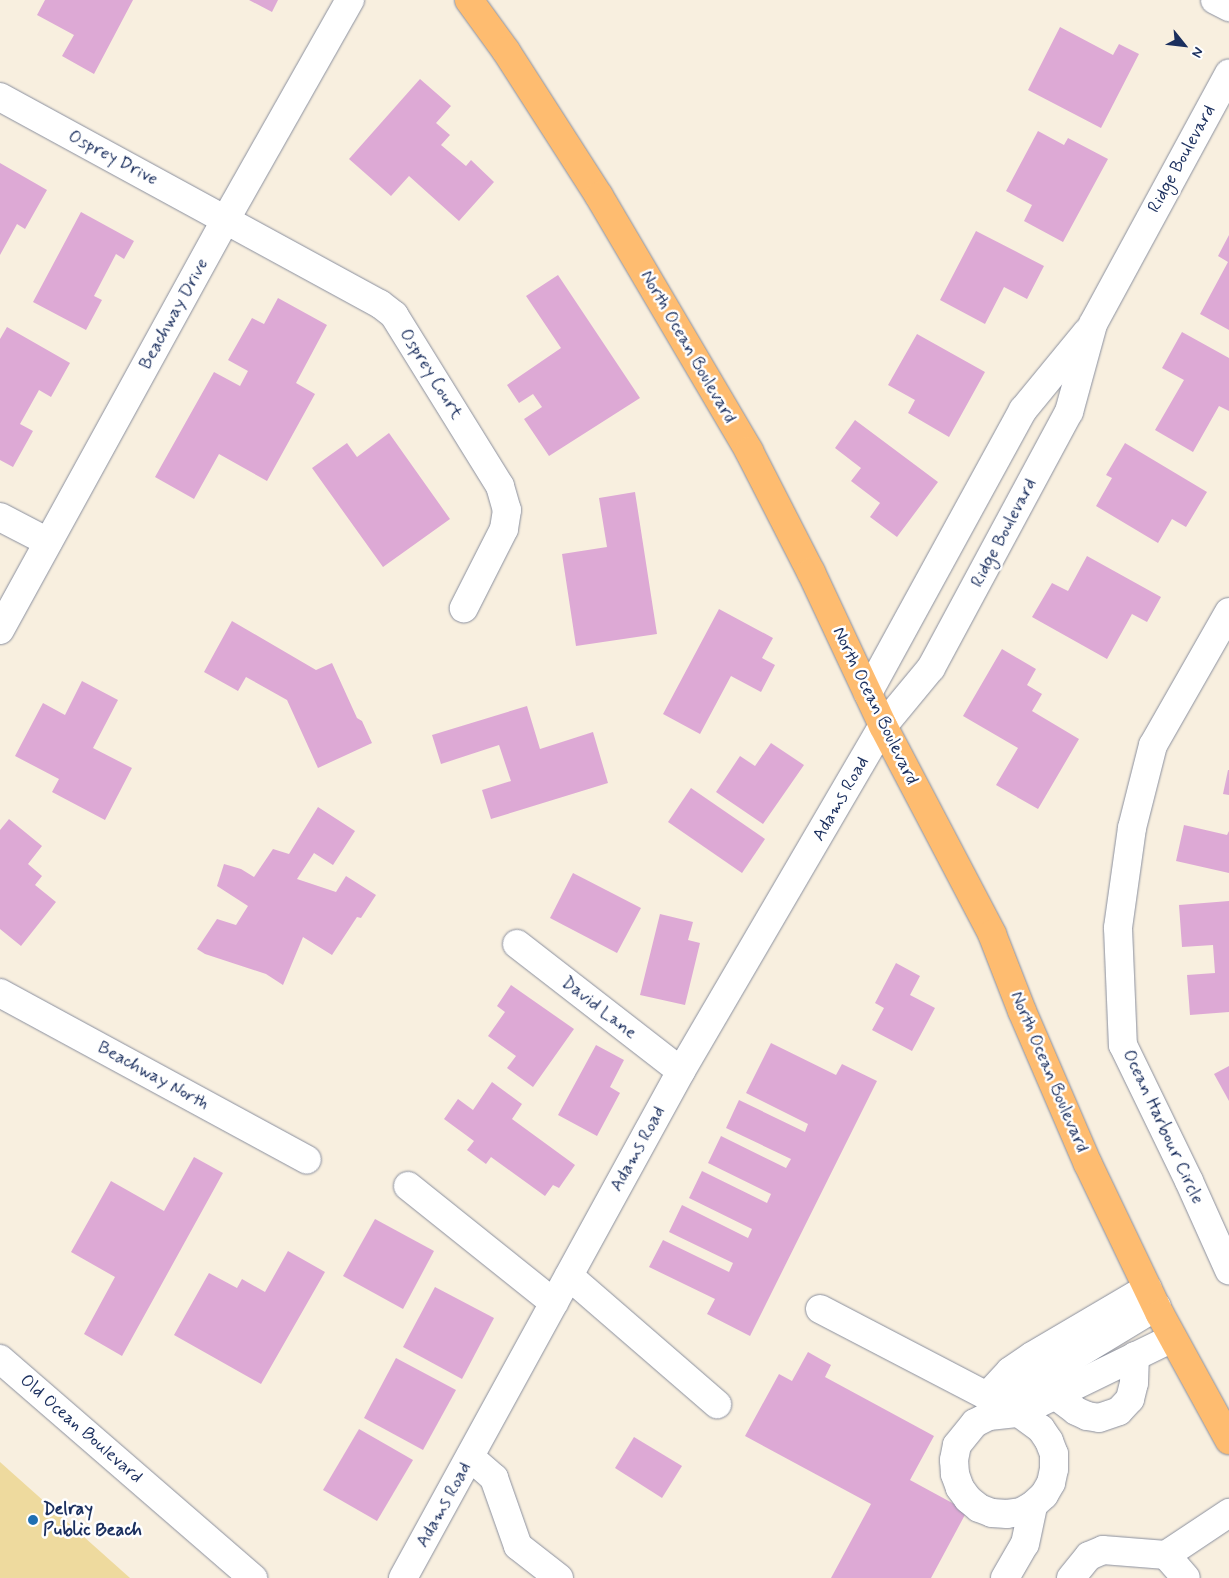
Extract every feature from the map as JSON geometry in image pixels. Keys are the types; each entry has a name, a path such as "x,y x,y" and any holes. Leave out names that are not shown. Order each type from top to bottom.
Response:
{"main road":[{"name":"North Ocean Boulevard","path":"469,0 506,51 599,196 749,451 811,572 883,726 992,934 1022,1011 1088,1164 1152,1297 1229,1440"}],"street":[{"name":"Beachway Drive","path":"0,630 226,219 350,0"},
{"path":"1215,0 1229,7"},
{"name":"Ridge Boulevard","path":"868,693 1023,410 1092,324 1229,74"},
{"name":"Osprey Drive","path":"0,96 226,219"},
{"name":"Osprey Court","path":"226,219 380,304 394,315 500,486 507,510 504,529 464,608"},
{"name":"Ridge Boulevard","path":"883,726 932,668 1069,412 1092,324"},
{"path":"0,517 48,542"},
{"name":"Ocean Harbour Circle","path":"1229,612 1153,745 1132,828 1118,928 1124,1045 1229,1270"},
{"name":"Adams Road","path":"403,1578 681,1071 883,726"},
{"name":"David Lane","path":"517,944 681,1071"},
{"name":"Beachway North","path":"0,993 306,1160"},
{"path":"408,1186 554,1303"},
{"path":"569,1276 717,1404"},
{"path":"1000,1408 1010,1371 1032,1356 1152,1297"},
{"path":"820,1310 1000,1408 1040,1429 1049,1441 1054,1454 1054,1469 1051,1482 1033,1505 1020,1512 1007,1514 992,1513 979,1508 968,1499 960,1488 955,1474 954,1460 957,1446 975,1423 1000,1408 1055,1395 1173,1338"},
{"path":"1055,1395 1076,1411 1087,1416 1100,1418 1119,1411 1130,1399 1134,1383 1135,1356"},
{"name":"Old Ocean Boulevard","path":"0,1359 253,1578"},
{"path":"470,1457 494,1478 518,1546 559,1578"},
{"path":"1005,1578 1024,1544 1033,1505"},
{"path":"1071,1578 1089,1556 1103,1550 1166,1555 1229,1513"},
{"path":"1166,1555 1186,1578"}],"sand":[{"name":"Delray Public Beach","path":"0,1462 130,1578 0,1578"}],"building":[{"path":"45,0 133,0 94,74 62,56 74,35 37,15"},
{"path":"249,0 278,0 272,12"},
{"path":"1060,27 1113,55 1119,44 1139,54 1101,128 1028,90"},
{"path":"420,79 451,106 436,123 450,135 441,145 466,166 471,160 494,182 459,221 409,176 391,196 349,159"},
{"path":"1038,131 1064,145 1068,138 1108,159 1063,242 1024,221 1032,205 1006,191"},
{"path":"0,163 47,190 25,229 17,224 0,255"},
{"path":"81,212 134,241 124,259 116,254 94,296 102,300 86,330 33,302"},
{"path":"976,231 1044,266 1027,299 1004,287 985,324 940,300"},
{"path":"1229,235 1229,330 1200,314 1228,262 1218,256"},
{"path":"558,275 640,398 549,456 524,419 542,407 533,394 519,403 507,385 561,348 526,296"},
{"path":"278,298 327,325 296,383 315,394 267,481 219,454 194,499 155,477 214,372 240,386 248,371 228,360 252,318 264,324"},
{"path":"7,327 70,363 51,397 39,390 20,424 33,431 13,467 0,460 0,339"},
{"path":"1182,332 1229,358 1229,411 1219,406 1193,452 1155,430 1184,380 1162,368"},
{"path":"917,334 985,372 949,437 908,413 915,400 888,385"},
{"path":"855,420 938,482 897,537 870,517 880,503 851,481 861,468 835,448"},
{"path":"389,433 450,519 383,567 312,468 347,443 357,457"},
{"path":"1125,443 1207,492 1186,527 1172,519 1158,543 1096,506 1112,478 1106,475"},
{"path":"635,492 657,634 576,646 562,554 607,547 599,498"},
{"path":"1087,556 1161,597 1147,622 1132,614 1107,659 1032,617 1052,583 1068,591"},
{"path":"719,609 773,638 762,658 775,665 761,692 731,676 700,734 663,714"},
{"path":"232,621 316,670 332,663 357,718 362,721 372,743 318,768 287,700 246,677 238,691 204,672"},
{"path":"1002,649 1036,669 1027,685 1042,694 1032,711 1079,739 1038,809 996,785 1018,748 963,716"},
{"path":"82,681 118,700 93,748 132,768 105,820 52,792 59,779 15,756 43,703 65,715"},
{"path":"527,706 540,749 593,732 608,783 491,819 482,790 511,781 499,745 441,764 432,735"},
{"path":"771,743 804,765 763,824 716,792 740,756 755,766"},
{"path":"1229,770 1229,795 1223,794"},
{"path":"691,788 765,839 742,873 668,822"},
{"path":"318,807 355,831 333,865 314,853 297,879 336,892 346,876 376,895 361,918 357,917 332,955 303,937 283,985 266,974 205,954 197,949 217,919 236,925 248,906 217,886 224,864 241,869 254,877 273,849 289,854"},
{"path":"9,819 42,846 28,864 42,876 35,885 56,902 21,946 0,929 0,830"},
{"path":"1184,825 1227,835 1229,831 1229,873 1176,861"},
{"path":"573,873 641,908 617,953 550,918"},
{"path":"1229,901 1229,1012 1190,1015 1187,975 1215,973 1213,945 1182,947 1179,905"},
{"path":"660,914 693,922 688,940 700,943 685,1005 640,995"},
{"path":"896,963 920,976 910,995 935,1008 912,1051 872,1030 884,1008 875,1003"},
{"path":"511,985 574,1029 533,1087 507,1068 516,1056 488,1036 505,1012 497,1006"},
{"path":"771,1043 836,1075 842,1064 877,1081 750,1336 707,1314 715,1299 649,1267 663,1240 729,1272 733,1263 669,1232 682,1205 748,1238 752,1229 689,1198 702,1171 767,1203 771,1194 708,1163 721,1136 786,1168 791,1159 726,1128 739,1100 805,1132 808,1124 746,1093"},
{"path":"596,1045 624,1060 610,1087 620,1093 597,1136 558,1115"},
{"path":"1229,1066 1229,1101 1214,1074"},
{"path":"492,1082 522,1104 512,1119 575,1165 559,1188 553,1185 545,1196 491,1157 486,1164 467,1150 474,1141 444,1119 458,1099 473,1110"},
{"path":"194,1157 223,1173 122,1356 84,1334 115,1277 71,1252 111,1181 164,1211"},
{"path":"375,1219 434,1251 403,1309 343,1276"},
{"path":"288,1251 325,1272 261,1384 174,1335 209,1273 237,1288 242,1279 265,1292"},
{"path":"435,1287 494,1318 462,1379 403,1347"},
{"path":"808,1352 831,1365 825,1377 934,1436 910,1480 967,1511 931,1578 831,1578 871,1504 745,1436 779,1374 792,1381"},
{"path":"396,1358 456,1390 423,1450 364,1418"},
{"path":"359,1429 413,1460 377,1521 323,1490"},
{"path":"634,1437 682,1466 662,1498 615,1468"}],"place":[{"name":"Delray Public Beach","path":"33,1520"}]}
